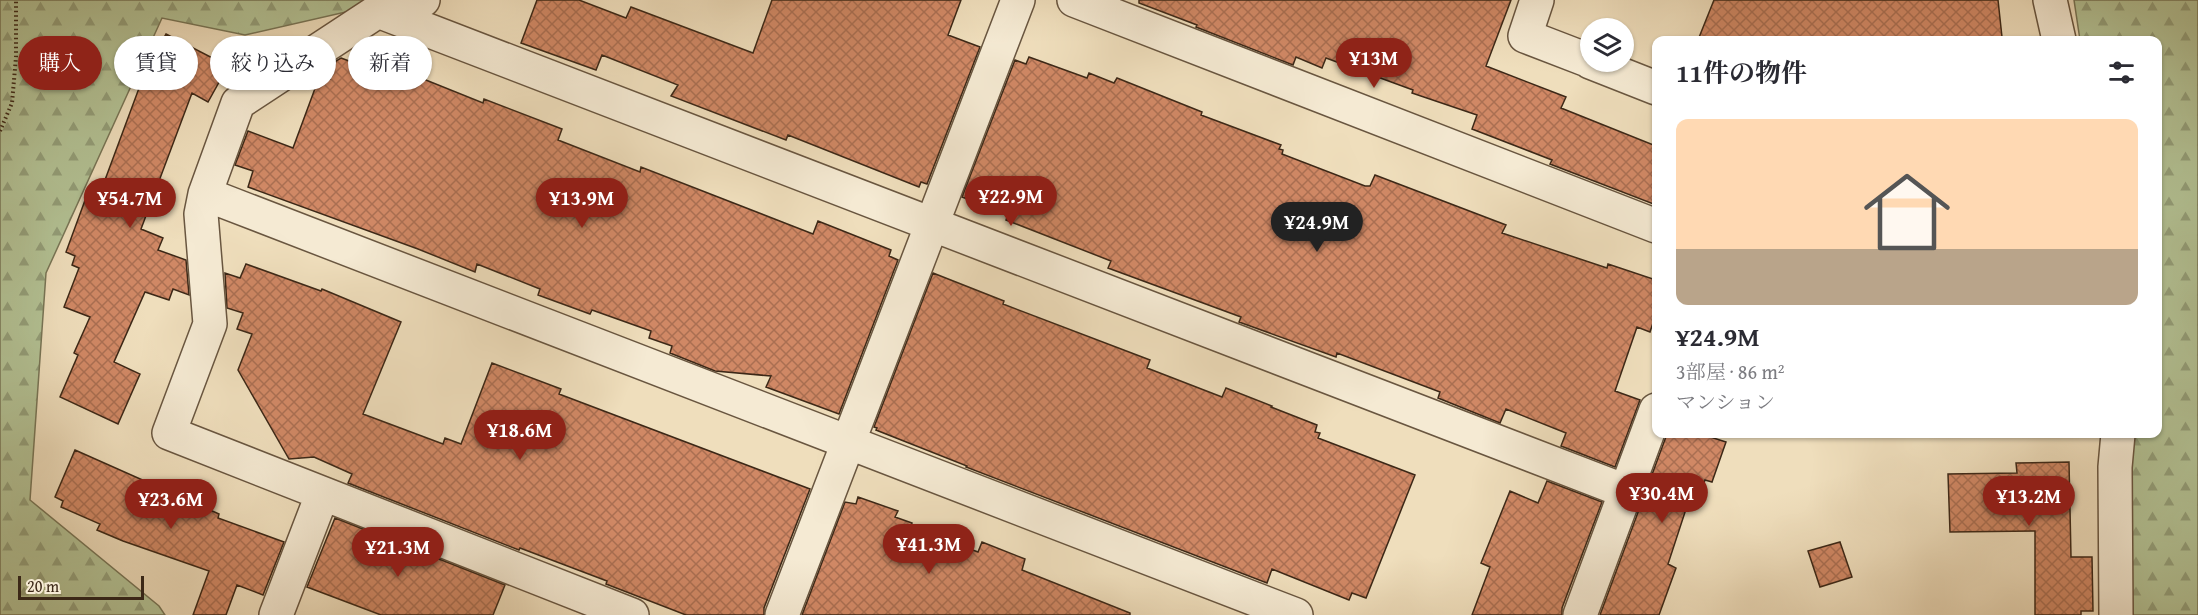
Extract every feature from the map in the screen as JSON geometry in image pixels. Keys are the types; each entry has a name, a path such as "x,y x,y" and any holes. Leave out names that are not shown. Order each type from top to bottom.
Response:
{"street":[{"path":"423,0 378,10 238,103 205,194 201,214 210,324 169,433 632,615"},
{"path":"782,615 1018,0"},
{"path":"1074,0 1652,224"},
{"path":"1537,0 1525,36 1580,57"},
{"path":"2050,0 2058,36"},
{"path":"378,10 1625,491"},
{"path":"1617,72 1652,86"},
{"path":"205,194 1296,615"},
{"path":"1580,615 1652,420"},
{"path":"2116,615 2115,466 2118,438"},
{"path":"276,615 322,495"}],"path":[{"path":"0,130 12,103 16,57 16,0"}],"green space":[{"path":"0,0 398,0 245,35 162,18 154,36 114,36 114,90 129,90 46,273 30,500 159,606 165,615 0,615"},
{"path":"2074,0 2198,0 2198,615 2126,615 2114,438 2162,438 2162,36 2079,36"}],"building":[{"path":"537,0 579,0 626,18 631,7 753,53 772,0 961,0 948,35 980,47 927,184 921,182 919,187 788,135 786,140 671,96 678,85 602,55 596,70 521,43"},
{"path":"1139,0 1511,0 1486,66 1566,97 1561,108 1652,144 1652,203 1550,164 1552,160 1472,129 1477,115 1412,93 1413,90 1326,58 1322,68 1296,57 1293,65 1139,3"},
{"path":"1714,0 1998,0 2002,36 1700,36"},
{"path":"198,51 210,57 210,90 215,90 208,102 192,93 141,229 163,238 158,250 186,260 189,295 173,289 169,300 145,292 114,362 140,374 118,424 60,397 78,355 74,353 90,317 64,307 79,268 72,265 75,256 66,252 91,184 102,188 138,90 198,90"},
{"path":"1029,57 1087,78 1089,73 1114,83 1117,78 1202,112 1201,115 1281,145 1279,149 1283,150 1282,154 1365,186 1370,186 1375,175 1506,225 1502,233 1607,268 1608,264 1652,279 1652,326 1650,332 1637,327 1615,391 1640,400 1615,467 1561,446 1566,433 1506,409 1500,423 1438,398 1440,392 1337,353 1336,357 1239,322 1241,317 1108,268 1111,261 1006,220 1008,214 962,197 1015,60 1026,64"},
{"path":"341,58 348,61 348,90 432,90 432,82 483,103 484,99 562,129 558,140 640,172 641,167 813,234 818,221 891,250 889,256 898,260 839,414 766,387 771,376 715,371 670,353 672,346 649,338 651,331 592,310 590,314 538,295 540,289 477,264 475,272 248,187 253,171 235,165 248,131 293,148 314,90 336,90 336,61"},
{"path":"246,264 321,291 322,289 401,322 363,414 443,444 445,438 461,444 492,363 561,389 559,394 810,489 764,608 764,615 686,615 606,584 607,581 520,548 519,550 348,483 352,474 314,457 289,459 238,370 252,334 237,329 243,313 227,308 225,273 240,278"},
{"path":"933,273 1004,301 1003,304 1150,360 1147,368 1222,397 1226,388 1272,406 1317,425 1315,432 1320,433 1318,438 1415,475 1366,598 1352,593 1349,600 1272,569 1267,583 876,430 877,428 874,427"},
{"path":"1666,438 1714,438 1726,442 1712,482 1705,480 1695,508 1687,506 1668,564 1676,568 1659,615 1600,615"},
{"path":"75,450 219,514 218,518 284,542 263,595 237,585 226,615 193,615 209,571 97,530 100,524 61,507 63,501 55,497"},
{"path":"2069,462 2071,557 2092,557 2093,611 2081,611 2081,615 2035,615 2035,531 1950,532 1948,474 2017,473 2016,463"},
{"path":"1547,481 1602,502 1562,608 1562,615 1472,615 1490,567 1481,563 1510,491 1538,503"},
{"path":"858,497 898,511 895,517 912,523 911,527 978,552 982,542 1025,559 1022,570 1130,613 1130,615 802,615 845,502 856,504"},
{"path":"335,518 505,585 493,615 381,615 307,587"},
{"path":"1840,542 1852,577 1820,587 1808,551"}]}
